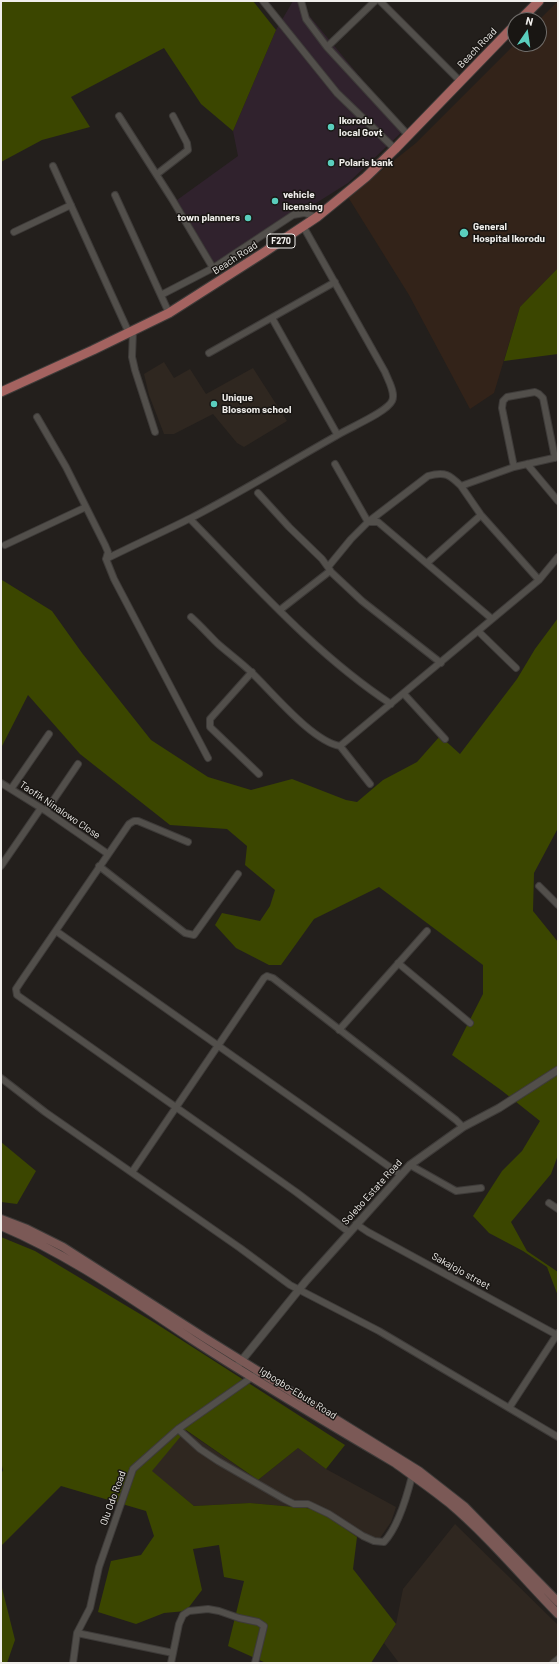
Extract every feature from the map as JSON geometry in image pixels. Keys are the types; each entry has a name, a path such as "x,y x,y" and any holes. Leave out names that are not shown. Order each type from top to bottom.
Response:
{"main road":[{"path":"528,12 539,1"},
{"name":"Beach Road","path":"1,392 169,313 264,254 317,217 366,177 395,149 507,33"},
{"name":"Igbogbo-Ebute Road","path":"1,1219 27,1229 63,1247 239,1364"},
{"name":"Igbogbo-Ebute Road","path":"1,1226 71,1260 239,1364 419,1471 465,1507 558,1602"},
{"name":"Igbogbo-Ebute Road","path":"256,1374 395,1464 449,1503 558,1614"}],"street":[{"path":"263,1 337,93 395,149"},
{"path":"301,1 306,19 327,47 408,135"},
{"path":"327,47 375,1"},
{"path":"380,1 460,81"},
{"path":"119,116 157,174 213,268"},
{"path":"157,174 188,150 187,143 173,116"},
{"path":"53,166 131,332 132,357 135,370 155,432"},
{"path":"115,196 169,313"},
{"path":"14,232 71,206"},
{"path":"161,295 213,268 293,215 304,214 317,217"},
{"path":"106,559 190,519 337,434 367,420 387,407 392,401 393,393 381,366 303,226"},
{"path":"209,353 335,282"},
{"path":"272,318 337,434"},
{"path":"461,486 514,467 556,457 543,398 535,392 507,397 503,401 502,408 514,467"},
{"path":"37,417 66,467 108,552 106,559 114,579 208,758"},
{"path":"335,464 368,522"},
{"path":"527,464 558,501"},
{"path":"280,610 329,569 351,539 368,522 428,476 436,473 451,476 461,486 481,515 539,580"},
{"path":"258,493 289,528 313,550 329,569 367,606 441,663"},
{"path":"5,545 86,507"},
{"path":"427,563 481,515"},
{"path":"190,519 331,660 364,686 392,704"},
{"path":"368,522 378,522 492,619"},
{"path":"340,746 539,580 558,557"},
{"path":"191,617 217,643 252,672 280,703 320,738 331,744 340,746 370,784"},
{"path":"478,631 516,668"},
{"path":"252,672 210,719 209,723 210,727 259,774"},
{"path":"404,694 445,739"},
{"path":"11,789 49,734"},
{"path":"1,866 78,764"},
{"name":"Taofik Ninalowo Close","path":"1,783 43,809 108,854"},
{"path":"188,842 134,820 99,866 24,977 16,989 16,995 296,1192 349,1232"},
{"path":"99,866 185,933 194,935 238,874"},
{"path":"539,886 558,906"},
{"path":"56,931 401,1175"},
{"path":"339,1030 427,931"},
{"path":"398,963 470,1023"},
{"path":"132,1172 175,1107 264,978 267,976 273,978 463,1127"},
{"name":"Solebo Estate Road","path":"239,1364 349,1232 410,1165 463,1127 498,1108 558,1070"},
{"path":"1,1078 45,1112 240,1248 290,1285 379,1331 558,1437"},
{"path":"410,1165 456,1192 480,1188"},
{"path":"549,1203 558,1209"},
{"name":"Sakajojo street","path":"356,1224 368,1232 557,1334"},
{"path":"509,1408 557,1334"},
{"name":"Olu Odo Road","path":"73,1663 77,1633 90,1608 99,1567 134,1469 178,1428 256,1374"},
{"path":"178,1428 200,1449 243,1477 290,1503 308,1504 329,1514 363,1536 379,1543 384,1542 395,1524 409,1489 412,1476"},
{"path":"171,1663 179,1624 183,1615 189,1611 208,1609 258,1622 264,1626 255,1663"},
{"path":"77,1633 173,1653"},
{"path":"552,1663 558,1659"}],"shaded area":[{"path":"293,1 297,1 404,130 348,183 216,266 177,200 238,156 233,131 276,30"},
{"name":"General Hospital Ikorodu","path":"558,1 558,268 520,307 494,393 470,409 409,295 348,197 416,143 507,52 547,52 547,12"},
{"name":"Unique Blossom school","path":"164,362 174,378 190,369 206,394 253,368 287,421 244,447 237,443 213,414 174,434 164,434 149,395 144,374"},
{"path":"185,1430 258,1480 298,1448 326,1469 396,1507 391,1522 380,1538 357,1537 317,1509 250,1503 194,1506 151,1471"},
{"path":"455,1524 558,1625 558,1657 551,1663 399,1663 384,1643 396,1624 403,1589"}],"green space":[{"path":"1,1 253,1 276,30 233,131 201,104 164,48 71,97 90,127 42,140 1,162"},
{"path":"558,268 558,354 504,361 520,307"},
{"path":"1,573 2,580 52,611 82,653 151,740 208,777 251,790 292,779 346,800 357,802 383,780 417,762 440,736 460,754 517,679 535,649 558,618 558,828 534,873 533,911 558,942 558,1155 551,1174 511,1222 527,1251 558,1272 558,1296 547,1267 523,1251 489,1233 473,1216 502,1171 522,1151 540,1121 501,1090 452,1055 483,994 483,965 379,887 314,919 281,965 269,965 236,948 215,925 222,913 260,921 270,906 275,890 245,865 247,846 227,829 170,825 80,754 28,695 1,748"},
{"path":"1,1142 36,1171 17,1204 1,1202"},
{"path":"1,1237 35,1251 155,1323 345,1445 326,1469 298,1448 258,1480 186,1430 152,1471 194,1506 250,1503 317,1509 357,1537 353,1569 396,1624 371,1663 266,1663 228,1646 244,1581 224,1577 219,1545 193,1549 202,1590 186,1611 164,1613 136,1624 98,1612 111,1561 141,1555 154,1536 146,1511 61,1486 1,1546 1,1474 3,1470 1,1462"},
{"path":"1,1584 15,1640 7,1663 1,1663"}],"place":[{"name":"Ikorodu local Govt","path":"331,127"},
{"name":"Polaris bank","path":"331,163"},
{"name":"vehicle licensing","path":"275,201"},
{"name":"town planners","path":"248,218"},
{"name":"General Hospital Ikorodu","path":"464,233"},
{"name":"Unique Blossom school","path":"214,404"}]}
